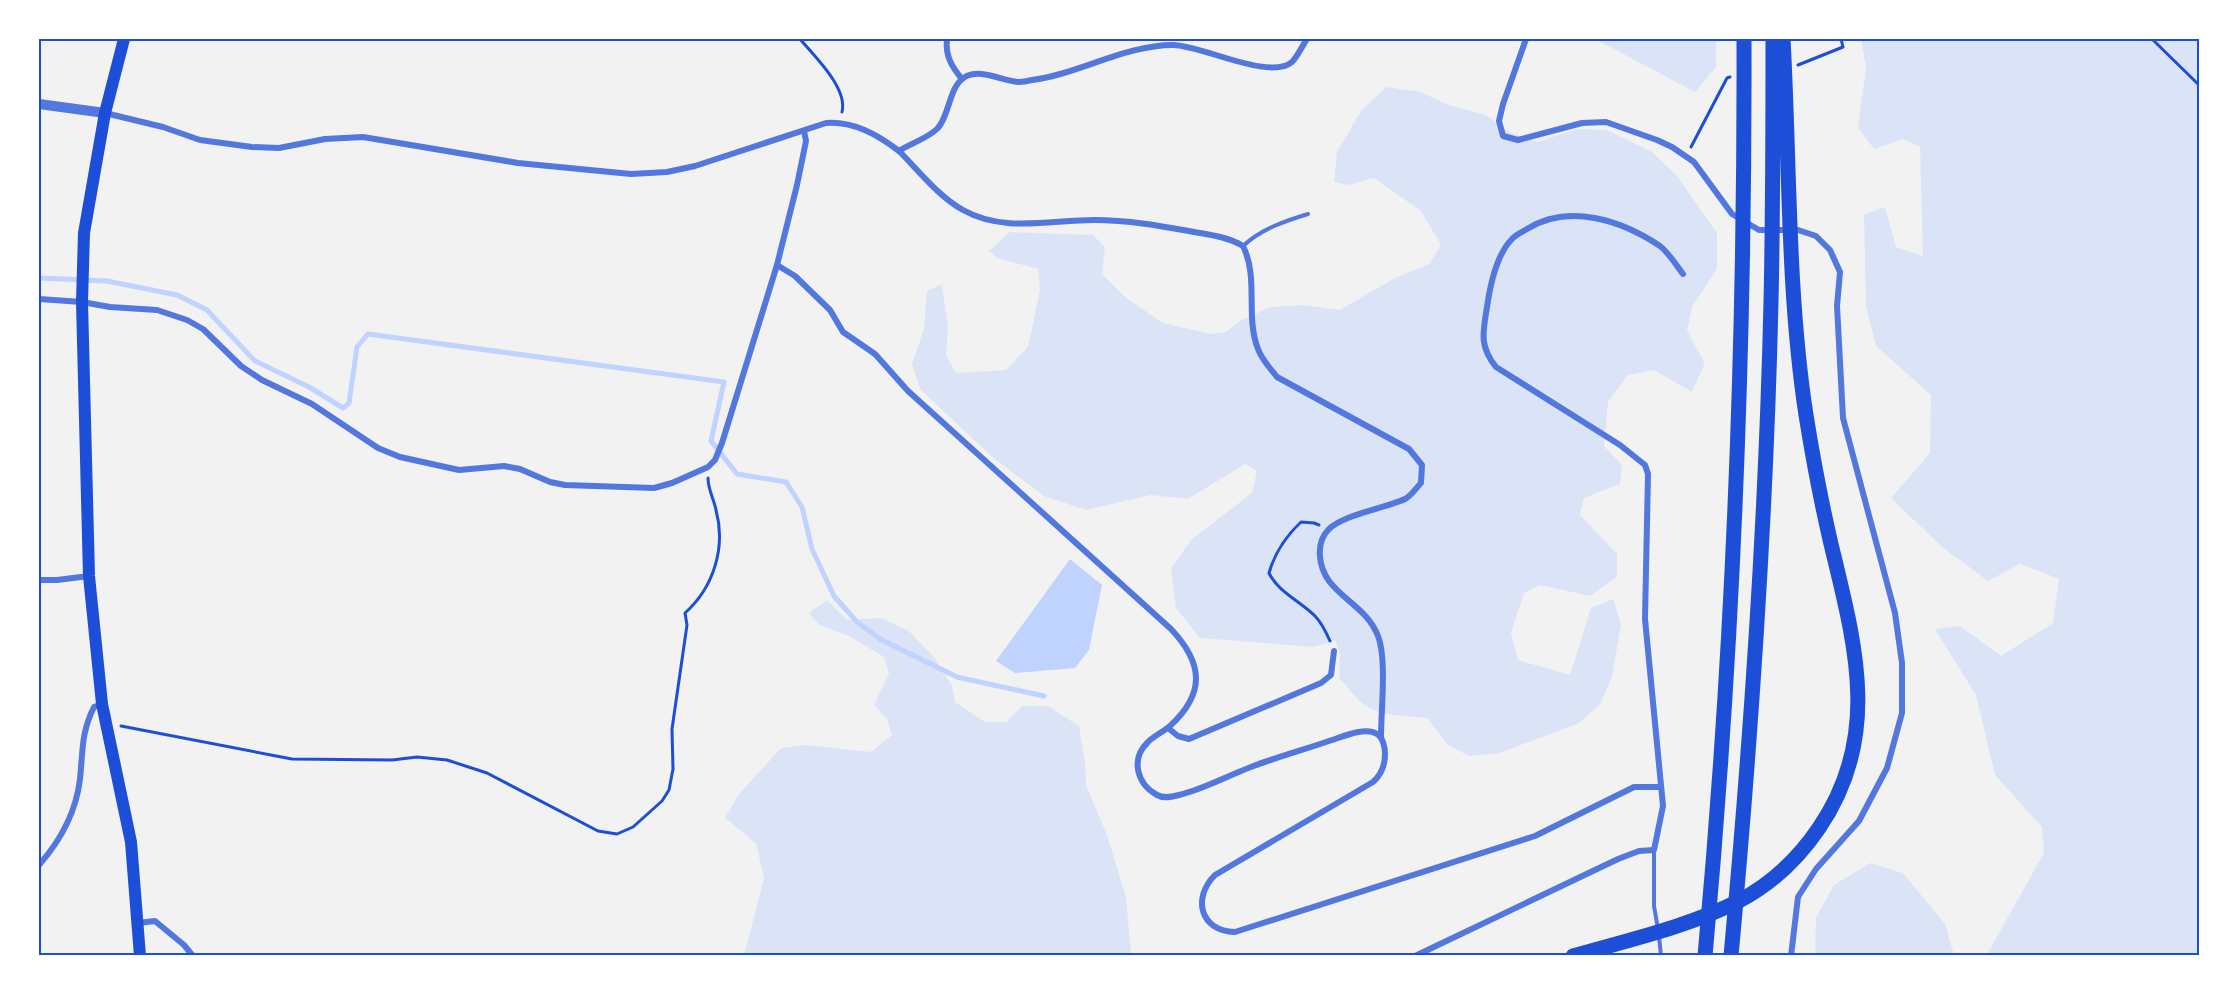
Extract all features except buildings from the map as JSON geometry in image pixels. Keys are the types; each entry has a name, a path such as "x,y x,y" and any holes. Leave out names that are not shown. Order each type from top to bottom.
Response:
{"highway":[{"path":"1705,956 1728,679 1741,391 1744,39"},
{"path":"1573,956 1694,919 1761,888 1792,863 1827,817 1838,794 1854,748 1859,699 1855,648 1813,464 1797,355 1778,41"},
{"path":"1731,956 1754,654 1771,302 1778,41"}],"main road":[{"path":"124,39 105,113 84,233 82,302 89,576 102,704 131,842 140,956"}],"street":[{"path":"946,39 950,65 962,79"},
{"path":"899,151 930,136 939,127 962,79 971,74 1018,82 1040,79 1110,60 1130,51 1158,46 1190,47 1257,66 1281,66 1290,63 1307,39"},
{"path":"1526,39 1503,104 1499,121 1503,136 1518,140 1582,123 1606,122 1672,147 1694,162 1732,214 1760,230 1798,230 1816,236 1830,250 1840,272 1837,306 1843,418 1895,613 1902,663 1902,713 1887,768 1859,821 1816,869 1798,897 1791,956"},
{"path":"39,104 105,113 163,127 200,140 252,147 279,148 325,139 363,137 518,163 631,174 667,172 695,166 826,123 840,122 854,125 886,141 947,199 963,210 982,218 1006,224 1094,220 1142,222 1225,238 1243,246 1248,256 1252,281 1254,325 1258,348 1267,366 1277,377 1409,449 1422,465 1421,483 1407,498 1339,522 1328,530 1319,546 1321,564 1329,581 1364,613 1378,636 1382,660 1381,737 1384,746 1384,761 1379,776 1373,783 1215,875 1202,892 1203,912 1214,928 1223,932 1235,932 1534,836 1634,787 1660,787"},
{"path":"39,299 157,310 188,320 203,329 241,366 255,376 312,404 378,448 400,457 459,470 504,466 520,469 550,482 654,488 672,483 708,467 715,460 777,265 806,141 804,130"},
{"path":"1415,956 1618,859 1639,851 1654,850 1663,806 1645,619 1648,474 1645,465 1620,445 1496,368 1486,355 1482,337 1489,294 1500,257 1512,239 1539,222 1569,215 1602,219 1661,247 1683,274"},
{"path":"777,265 795,276 830,310 843,332 875,354 908,390 1182,640 1195,665 1195,687 1190,703 1168,728 1147,742 1141,751 1137,762 1138,772 1149,789 1162,797 1181,795 1252,766 1346,736 1369,732 1381,737"},
{"path":"39,580 89,576"},
{"path":"1168,728 1178,736 1189,739 1321,682 1331,675 1334,651"},
{"path":"39,865 51,852 70,822 80,781 84,730 94,707 102,704"},
{"path":"138,923 155,921 184,945 193,956"}],"lane":[{"path":"1243,246 1251,237 1281,222 1308,214"},
{"path":"1654,850 1654,906 1661,956"}],"path":[{"path":"800,39 841,91 844,105 840,122"},
{"path":"2152,39 2199,85"},
{"path":"107,727 121,726 150,731 292,759 392,760 417,757 447,760 487,774 597,831 617,834 633,827 662,801 669,790 673,769 672,729 687,625 685,613 703,594 716,564 721,537 716,508 708,487 708,467"},
{"path":"1328,530 1314,523 1301,522 1288,534 1274,558 1269,573 1274,584 1316,617 1324,627 1334,651"}],"shaded area":[{"path":"1595,39 1716,39 1716,67 1695,92"},
{"path":"1861,39 2199,39 2199,956 1986,956 2044,853 2042,827 1995,775 1976,695 1935,629 1960,626 2001,656 2053,623 2059,579 2020,564 1988,581 1942,547 1891,498 1930,453 1931,395 1876,346 1866,306 1864,215 1885,207 1896,247 1923,256 1920,147 1903,139 1874,149 1858,128 1866,67"},
{"path":"1386,87 1421,92 1448,105 1486,115 1509,132 1537,142 1577,129 1607,130 1652,152 1677,176 1717,233 1717,269 1692,307 1687,331 1705,363 1692,392 1654,370 1628,375 1608,402 1604,446 1622,465 1620,484 1584,498 1580,515 1617,554 1617,577 1590,596 1540,585 1524,593 1511,633 1518,660 1570,675 1591,608 1613,599 1621,625 1612,677 1600,704 1579,723 1499,753 1469,756 1448,745 1427,718 1402,716 1369,708 1339,678 1340,654 1335,640 1314,647 1200,638 1176,608 1171,568 1192,539 1252,493 1257,471 1245,464 1188,499 1151,495 1086,510 1044,496 991,456 920,389 912,364 924,329 927,291 942,284 948,328 946,355 956,373 1006,370 1028,347 1040,290 1038,269 997,258 989,251 1010,232 1093,235 1105,247 1102,274 1125,297 1163,323 1211,334 1226,332 1241,320 1271,307 1303,305 1340,310 1393,279 1429,264 1441,245 1421,211 1374,178 1349,185 1334,182 1337,152 1361,111"},
{"path":"827,600 847,620 881,618 909,631 932,655 952,685 955,702 985,722 1006,722 1022,706 1048,706 1079,726 1086,785 1107,835 1126,897 1131,956 744,956 764,878 756,843 725,818 739,794 781,748 806,745 871,752 892,735 887,719 874,705 889,674 884,657 849,636 819,625 809,613"},
{"path":"1870,863 1903,873 1945,924 1954,955 1959,956 1815,956 1816,918 1834,885"}],"water":[{"path":"1070,559 1102,585 1089,650 1075,668 1015,673 996,661"}],"waterway":[{"path":"39,278 107,281 177,295 207,310 255,361 309,387 343,408 349,403 357,347 368,334 724,382 711,441 737,474 786,482 802,507 812,549 834,596 857,622 880,639 957,677 1044,696"}]}
